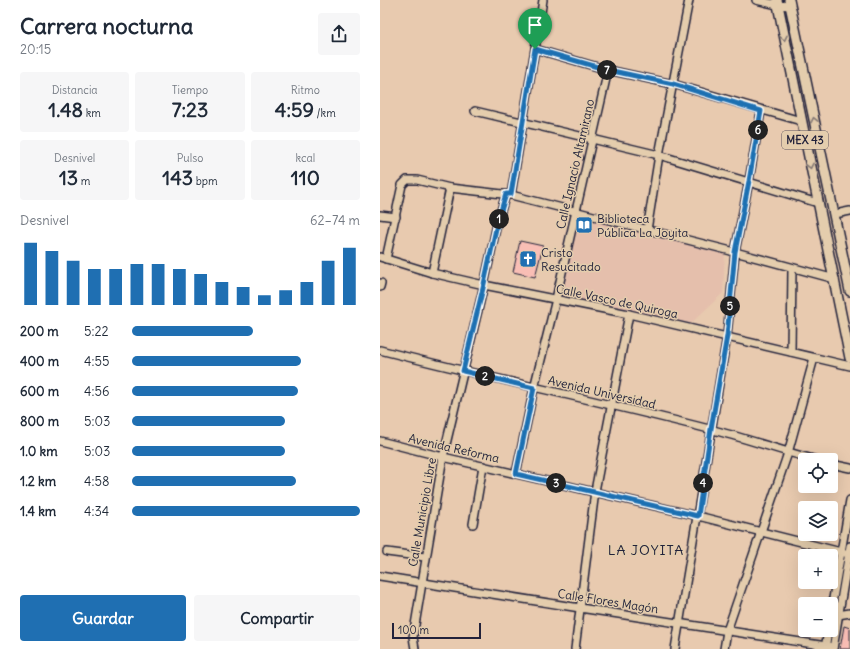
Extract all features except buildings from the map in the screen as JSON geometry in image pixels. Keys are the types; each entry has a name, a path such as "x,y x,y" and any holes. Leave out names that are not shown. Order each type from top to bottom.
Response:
{"main road":[{"name":"MEX 43","path":"777,3 850,358"},
{"name":"MEX 43","path":"790,3 834,214 848,267 850,291"},
{"path":"830,256 848,267 834,279"}],"street":[{"name":"Calle Municipio Libre","path":"415,649 413,637 421,582 443,457 497,224 508,194 524,122 543,0"},
{"path":"647,230 659,155 689,0"},
{"path":"756,0 790,3"},
{"path":"535,49 608,70 673,84 761,111 801,121"},
{"name":"Calle Ignacio Altamirano","path":"516,474 534,388 556,299 608,70"},
{"path":"475,111 659,155 818,203"},
{"path":"675,649 727,336 735,252 761,111"},
{"path":"383,258 396,218 402,185 407,180 417,180 450,188 508,194 834,279"},
{"path":"432,272 450,188"},
{"path":"834,214 850,211"},
{"path":"380,215 396,218"},
{"name":"Calle Vasco de Quiroga","path":"383,258 432,272 727,336 850,366"},
{"path":"791,352 792,268"},
{"path":"575,649 596,491 628,314"},
{"name":"Avenida Universidad","path":"380,350 534,388 711,429 798,455"},
{"path":"724,649 727,631 788,453 814,358"},
{"name":"Avenida Reforma","path":"380,441 516,474 596,491 849,554"},
{"path":"838,465 850,468"},
{"path":"473,524 483,466"},
{"path":"833,597 850,500"},
{"path":"838,601 850,546"},
{"path":"387,552 425,557"},
{"name":"Calle Flores Magón","path":"380,576 829,648"},
{"path":"838,614 850,613"},
{"path":"828,637 829,648"},
{"path":"829,648 831,637"}],"shaded area":[{"path":"575,211 725,249 723,293 687,327 556,299"}],"place":[{"name":"Biblioteca Pública La Joyita","path":"584,225"},
{"name":"Cristo Resucitado","path":"528,259"}],"district":[{"name":"LA JOYITA","path":"646,550"}],"route":[{"path":"535,49 608,70 673,84 761,111 735,252 727,336 698,516 596,491 516,474 534,388 463,371 497,224 506,194 511,194 535,49"}]}
